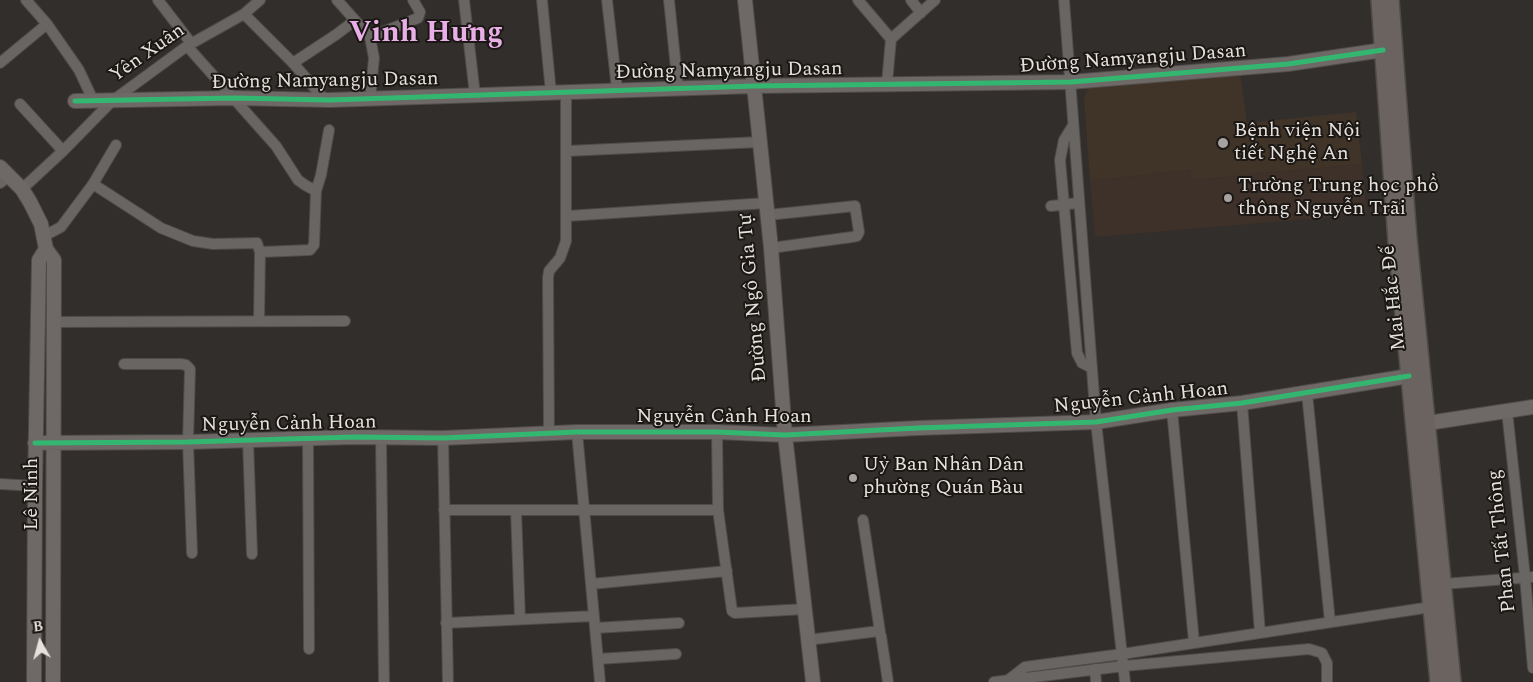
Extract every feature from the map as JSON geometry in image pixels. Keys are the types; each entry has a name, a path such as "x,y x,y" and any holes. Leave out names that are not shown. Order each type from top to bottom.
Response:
{"main road":[{"name":"Mai Hắc Đế","path":"1379,0 1402,240 1428,423 1431,607 1438,682"},
{"name":"Mai Hắc Đế","path":"1391,0 1408,376 1431,526 1443,584 1452,682"}],"street":[{"path":"26,0 47,24 79,70 93,100"},
{"path":"158,0 189,44 276,146 298,180 316,191"},
{"name":"Yên Xuân","path":"22,189 112,101 189,44 244,14 260,0"},
{"path":"337,0 370,37 374,58 370,99"},
{"path":"370,37 418,18 420,12 413,0"},
{"path":"464,0 475,95"},
{"path":"542,0 559,92 567,151 566,241 560,258 549,271 548,278 549,434"},
{"path":"607,0 617,89"},
{"path":"669,0 678,88"},
{"path":"858,0 891,39"},
{"path":"911,0 921,13"},
{"path":"887,83 891,39 935,0"},
{"path":"1064,0 1072,127 1096,422 1125,682"},
{"name":"Đường Ngô Gia Tự","path":"748,3 771,248 784,435 813,682"},
{"path":"244,14 293,63 325,100"},
{"path":"293,63 354,21"},
{"path":"0,63 47,24"},
{"name":"Đường Namyangju Dasan","path":"75,101 234,98 325,100 617,89 887,83 1070,82 1288,64 1383,50"},
{"path":"20,104 63,151"},
{"path":"1072,127 1064,140 1060,160 1077,353 1082,364 1092,368"},
{"path":"260,252 308,250 314,248 316,191 321,176 329,130"},
{"path":"567,151 760,142"},
{"path":"45,243 61,227 93,184 116,144"},
{"name":"Lê Ninh","path":"3,175 22,189 38,217 45,243 54,260 52,682"},
{"path":"93,184 161,228 188,239 213,244 256,243 260,252 259,321"},
{"path":"1051,206 1078,203"},
{"path":"567,216 856,206 859,232 857,236 771,248"},
{"name":"Lê Ninh","path":"34,682 34,486 38,260 45,243"},
{"path":"53,322 345,321"},
{"path":"124,364 181,364 190,369 188,442 192,553"},
{"name":"Nguyễn Cảnh Hoan","path":"35,443 188,442 381,437 443,438 577,432 717,432 784,435 1096,422 1172,410 1242,403 1408,376"},
{"path":"1307,393 1330,622"},
{"path":"1242,403 1260,633"},
{"path":"1428,423 1533,407"},
{"path":"1172,410 1194,642"},
{"name":"Phan Tất Thông","path":"1507,411 1529,577 1533,668"},
{"path":"577,432 600,682"},
{"path":"717,432 718,510 733,613 805,609"},
{"path":"381,437 384,682"},
{"path":"443,438 448,682"},
{"path":"308,439 309,649"},
{"path":"248,440 252,554"},
{"path":"0,484 34,486"},
{"path":"444,510 718,510"},
{"path":"516,510 520,619"},
{"path":"863,520 888,682"},
{"path":"591,584 727,571"},
{"path":"1443,584 1529,577"},
{"path":"1007,680 1025,667 1431,607"},
{"path":"446,623 594,616"},
{"path":"595,628 679,624"},
{"path":"808,640 874,631 880,632"},
{"path":"994,682 1095,669 1309,649 1322,653 1327,663 1327,682"},
{"path":"34,652 53,653"},
{"path":"598,658 676,654"},
{"path":"1095,669 1096,682"}],"shaded area":[{"name":"Bệnh viện Nội tiết Nghệ An","path":"1240,72 1247,123 1356,112 1362,164 1192,180 1190,170 1090,181 1084,99 1089,86"},
{"name":"Trường Trung học phổ thông Nguyễn Trãi","path":"1362,164 1367,214 1095,237 1090,181 1191,170 1192,180"}],"cycle path":[{"path":"75,101 234,98 330,100 755,86 1071,82 1288,64 1383,50"},
{"path":"35,443 188,442 354,437 443,438 577,432 717,432 785,435 1096,422 1172,410 1242,403 1409,376"}],"place":[{"name":"Bệnh viện Nội tiết Nghệ An","path":"1223,143"},
{"name":"Trường Trung học phổ thông Nguyễn Trãi","path":"1228,198"},
{"name":"Uỷ Ban Nhân Dân phường Quán Bàu","path":"853,478"}],"district":[{"name":"Vinh Hưng","path":"426,35"}]}
